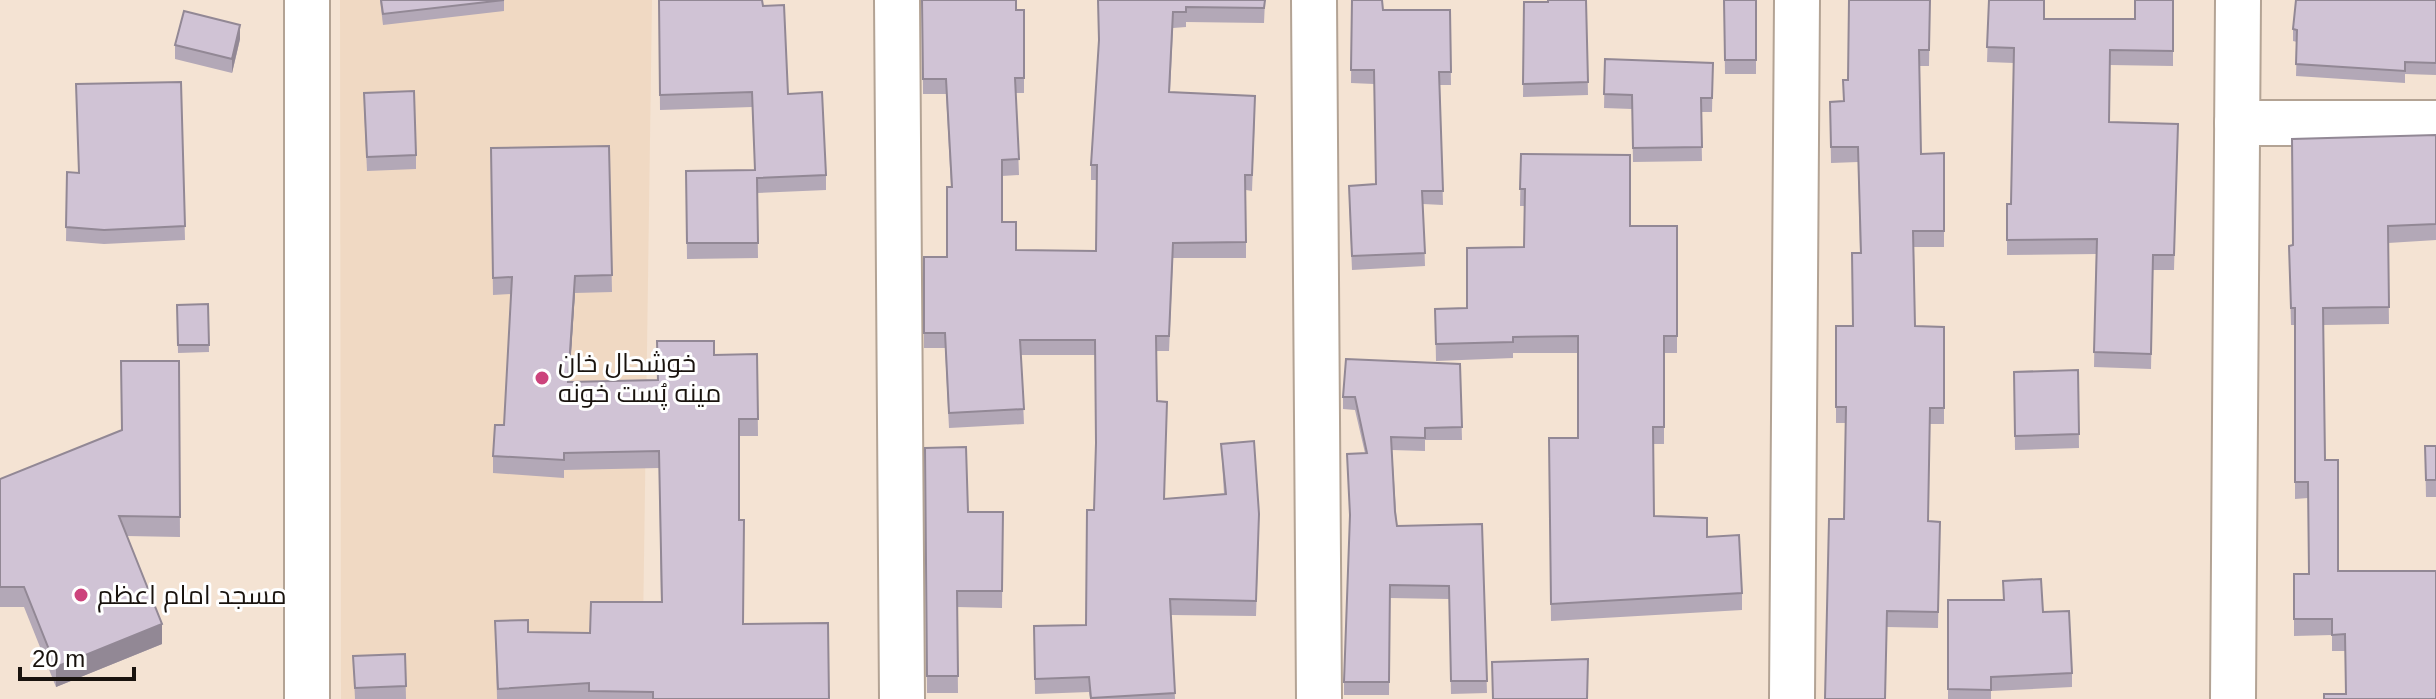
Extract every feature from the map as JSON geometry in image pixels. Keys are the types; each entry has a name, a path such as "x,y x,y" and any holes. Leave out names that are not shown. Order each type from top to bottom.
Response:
{"street":[{"path":"307,0 307,699"},
{"path":"897,0 902,699"},
{"path":"1314,0 1319,699"},
{"path":"1792,699 1797,0"},
{"path":"2233,699 2238,0"},
{"path":"2237,123 2436,123"}],"shaded area":[{"path":"340,0 652,0 642,699 341,699"}],"building":[{"path":"381,0 504,0 383,14"},
{"path":"659,0 762,0 763,6 784,5 788,94 822,92 826,175 757,178 758,243 687,243 686,171 755,170 752,92 660,95"},
{"path":"922,0 1016,0 1016,10 1024,10 1024,78 1015,78 1019,159 1002,160 1002,222 1016,222 1016,250 1096,251 1097,165 1091,165 1099,40 1098,0 1265,0 1264,8 1186,7 1186,12 1173,12 1169,92 1255,96 1252,175 1245,175 1246,242 1173,243 1169,336 1156,336 1157,401 1167,402 1164,499 1226,494 1221,444 1254,441 1259,514 1256,601 1170,599 1175,693 1091,698 1089,677 1035,679 1034,626 1086,625 1087,510 1094,510 1095,340 1020,340 1024,409 949,413 945,333 924,333 924,257 947,257 947,187 952,187 946,79 923,79"},
{"path":"1352,0 1382,0 1383,10 1450,10 1451,72 1439,72 1443,191 1422,191 1425,253 1352,256 1349,186 1376,184 1374,70 1351,70"},
{"path":"1586,0 1588,82 1523,84 1524,2"},
{"path":"1724,0 1756,0 1756,60 1725,60"},
{"path":"1849,0 1930,0 1929,50 1919,50 1921,154 1944,153 1944,231 1913,231 1915,326 1944,327 1944,408 1930,408 1928,521 1940,522 1938,612 1887,611 1885,699 1825,699 1829,519 1844,519 1846,407 1836,407 1836,326 1853,326 1852,253 1861,253 1858,147 1831,147 1830,102 1844,101 1843,80 1848,80"},
{"path":"1989,0 2044,0 2044,19 2135,19 2135,0 2173,0 2173,51 2110,50 2109,122 2178,124 2174,255 2153,255 2151,354 2094,352 2097,239 2007,240 2007,204 2011,204 2014,48 1987,47"},
{"path":"2296,0 2436,0 2436,63 2405,62 2405,71 2296,64 2297,30 2293,29"},
{"path":"184,11 240,25 232,59 175,45"},
{"path":"1605,59 1713,63 1712,98 1701,98 1702,147 1633,148 1632,95 1604,94"},
{"path":"181,82 185,226 104,230 66,227 67,172 79,173 76,84"},
{"path":"414,91 416,155 367,157 364,93"},
{"path":"2436,135 2436,224 2388,226 2389,307 2323,308 2325,460 2338,460 2338,571 2436,571 2436,699 2324,699 2324,694 2346,694 2345,634 2332,635 2332,619 2294,619 2294,574 2309,574 2308,482 2295,482 2295,308 2291,308 2289,246 2293,245 2292,139"},
{"path":"609,146 612,275 575,276 568,382 658,380 657,341 714,341 714,355 757,354 758,419 739,419 739,520 744,520 743,624 828,623 829,699 653,699 653,692 589,691 589,683 498,689 495,621 528,620 528,632 590,633 591,602 662,602 659,451 564,453 564,460 493,456 495,425 504,425 512,277 493,278 491,148"},
{"path":"1521,154 1630,155 1630,226 1677,226 1677,336 1664,336 1664,427 1653,427 1654,516 1707,518 1707,537 1739,535 1742,593 1551,604 1549,438 1578,438 1578,336 1513,337 1513,342 1436,344 1435,309 1467,308 1467,248 1524,247 1525,189 1520,189"},
{"path":"208,304 209,345 178,345 177,305"},
{"path":"1346,359 1460,364 1462,427 1425,428 1425,438 1391,437 1395,512 1397,526 1482,524 1487,681 1451,681 1449,586 1390,585 1389,682 1344,682 1350,515 1347,454 1367,453 1355,397 1343,397"},
{"path":"121,361 179,361 180,517 119,516 162,624 56,667 24,587 0,587 0,479 122,430"},
{"path":"2078,370 2079,434 2015,436 2014,372"},
{"path":"2425,446 2436,446 2436,480 2426,480"},
{"path":"966,447 968,512 1003,512 1002,591 957,591 958,676 927,676 925,448"},
{"path":"2041,579 2043,612 2069,611 2072,673 1991,677 1991,690 1948,689 1948,600 2004,600 2003,581"},
{"path":"405,654 406,686 355,688 353,656"},
{"path":"1588,659 1587,699 1493,699 1492,662"}],"place":[{"name":"خوشحال خان مینه پُست خونه","path":"542,378"},
{"name":"مسجد امام اعظم","path":"81,595"}]}
